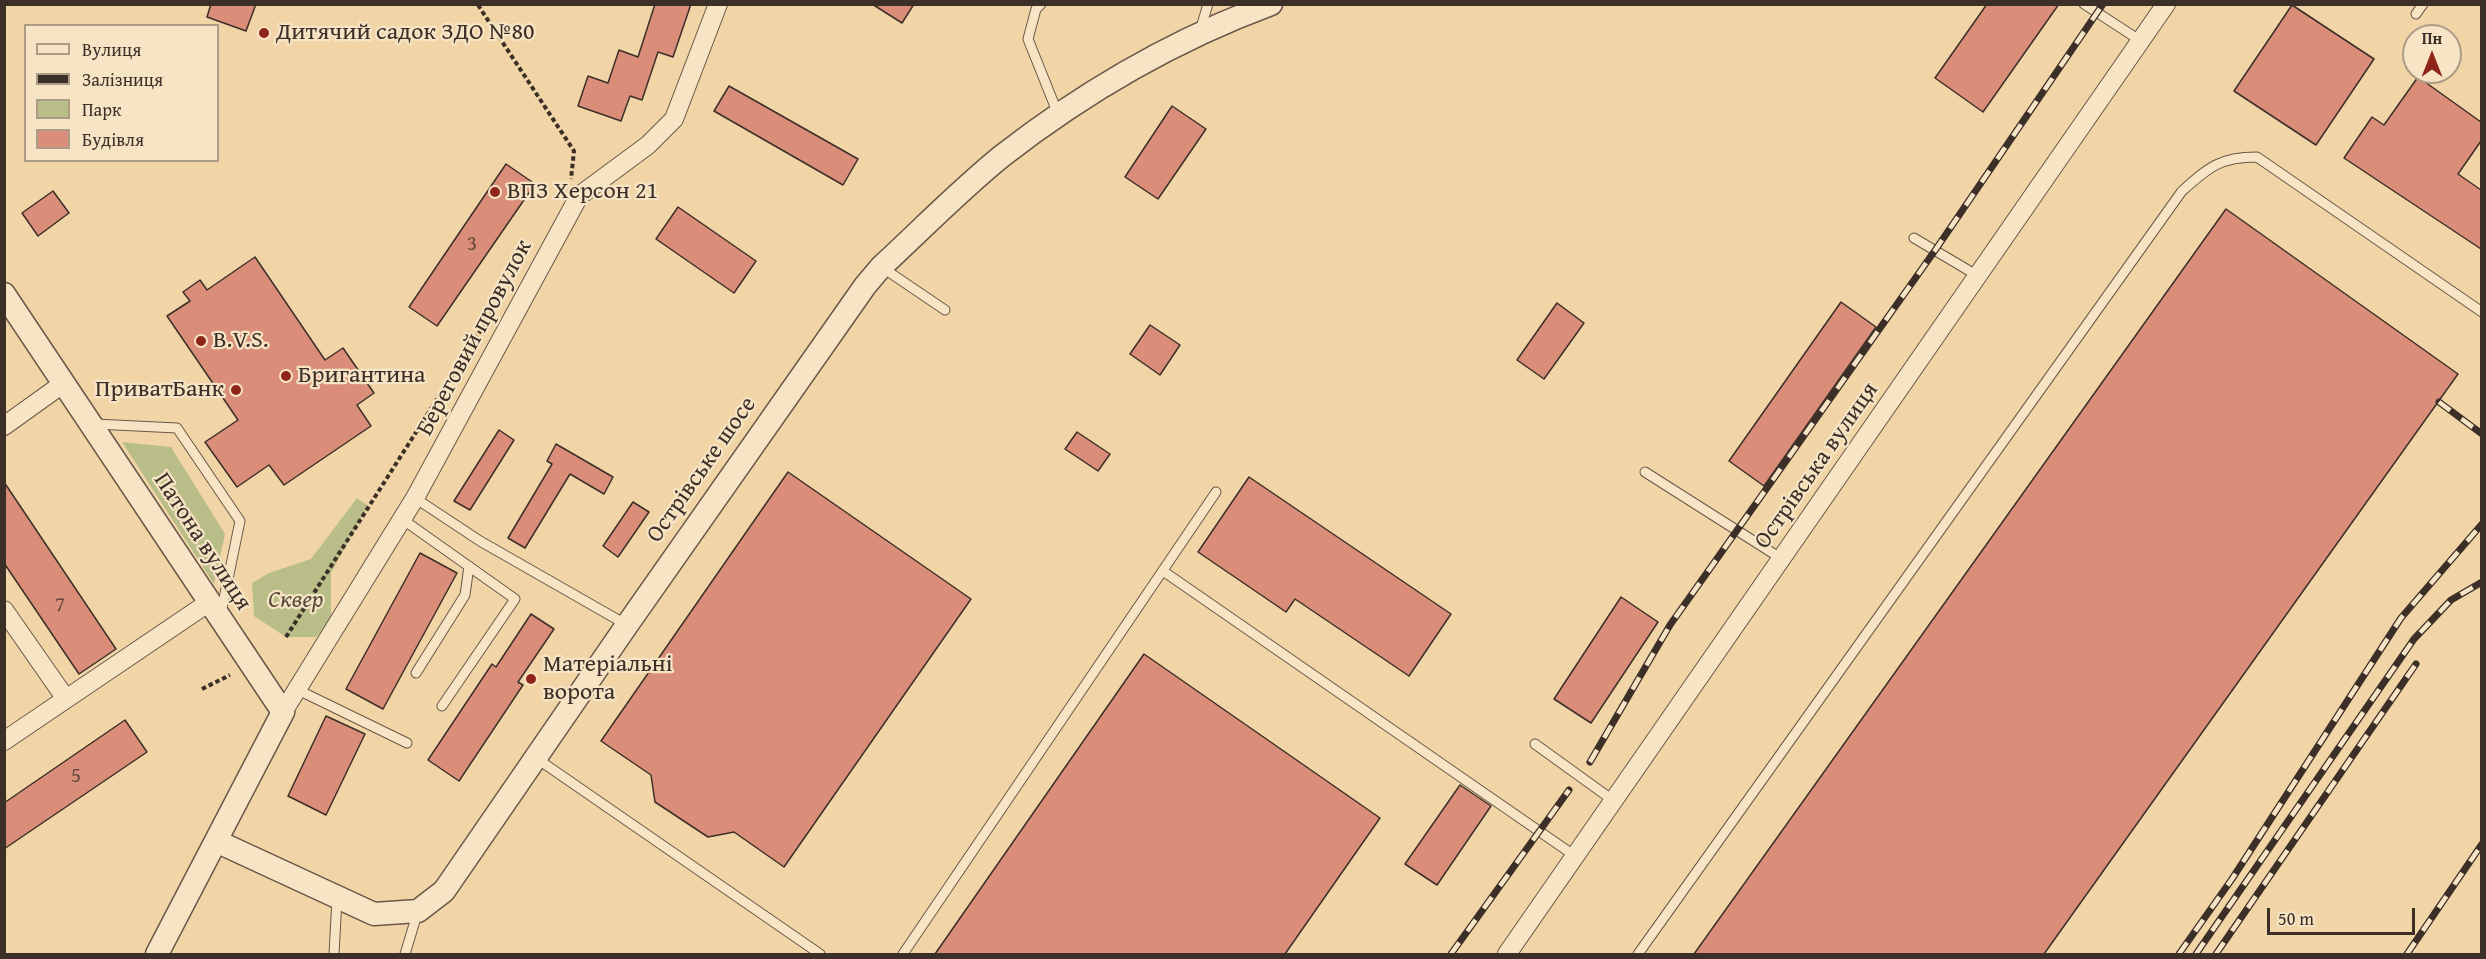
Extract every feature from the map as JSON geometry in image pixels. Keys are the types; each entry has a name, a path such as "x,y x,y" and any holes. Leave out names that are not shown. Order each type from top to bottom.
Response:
{"street":[{"name":"Береговий провулок","path":"283,712 416,498 579,196 648,145 674,119 718,4"},
{"name":"Острівське шосе","path":"418,911 444,891 627,625 865,286 881,267 1000,158 1058,114 1099,88 1225,21 1270,4"},
{"name":"Острівська вулиця","path":"1507,954 2166,4"},
{"name":"Патона вулиця","path":"4,294 93,424 283,712"},
{"path":"4,426 64,383"},
{"path":"4,610 66,699"},
{"path":"4,741 66,699 214,610"},
{"path":"157,954 283,712"},
{"path":"216,841 374,914 418,911"}],"lane":[{"path":"1041,4 1035,9 1028,39 1058,114"},
{"path":"1200,34 1208,4"},
{"path":"2085,4 2140,41"},
{"path":"2416,14 2423,4"},
{"path":"1638,954 2182,191 2209,167 2235,157 2257,157 2481,312"},
{"path":"1914,238 1978,276"},
{"path":"881,267 945,310"},
{"path":"93,424 177,428 240,521 214,610"},
{"path":"1645,472 1782,559"},
{"path":"903,954 1216,492"},
{"path":"416,498 480,541 627,625"},
{"path":"402,519 515,598 442,706"},
{"path":"416,673 465,595 469,566"},
{"path":"1163,571 1575,856"},
{"path":"296,689 407,743"},
{"path":"1535,744 1614,801"},
{"path":"535,758 820,954"},
{"path":"334,954 338,897"},
{"path":"405,954 418,911"}],"path":[{"path":"478,5 574,152 570,184"},
{"path":"286,637 494,310"},
{"path":"202,689 230,675"}],"green space":[{"path":"122,442 171,447 225,534 214,584"},
{"name":"Сквер","path":"357,498 368,506 331,573 331,620 316,637 286,637 254,616 252,583 269,573 311,559"}],"building":[{"path":"211,4 256,4 246,31 207,17"},
{"path":"655,4 691,4 673,57 658,52 642,100 630,96 621,121 578,106 588,76 608,83 619,50 638,57"},
{"path":"872,4 914,4 902,23"},
{"path":"1987,4 2059,4 1983,112 1935,78"},
{"path":"2292,5 2374,59 2316,145 2234,91"},
{"path":"2413,84 2428,84 2481,122 2481,141 2458,174 2481,190 2481,249 2344,158 2372,117 2384,125"},
{"path":"729,86 858,159 843,185 714,111"},
{"path":"1172,106 1206,129 1158,199 1125,177"},
{"path":"506,164 535,184 437,326 409,307"},
{"path":"53,191 69,213 38,236 22,213"},
{"path":"678,207 756,261 734,293 656,239"},
{"path":"2226,209 2458,374 2044,954 1694,954"},
{"name":"Бригантина","path":"255,257 325,360 343,348 374,393 357,405 371,426 284,485 269,465 237,487 205,442 238,420 167,316 190,301 183,292 200,280 207,290"},
{"path":"1841,302 1876,327 1764,486 1729,461"},
{"path":"1557,303 1584,323 1544,379 1517,360"},
{"path":"1150,325 1180,345 1160,375 1130,354"},
{"path":"499,430 514,440 470,510 454,501"},
{"path":"1077,432 1110,454 1098,471 1065,449"},
{"path":"556,444 613,477 604,494 570,474 525,548 508,538 552,464 547,461"},
{"path":"788,472 971,599 784,867 734,832 708,837 655,802 651,775 601,741"},
{"path":"1249,477 1451,614 1409,676 1295,599 1286,612 1198,552"},
{"path":"4,482 116,649 79,674 4,563"},
{"path":"633,502 649,512 618,557 603,546"},
{"path":"420,553 457,573 383,709 346,689"},
{"path":"1621,597 1658,622 1591,723 1554,699"},
{"path":"531,614 554,629 518,682 523,685 459,781 428,760 492,664 496,667"},
{"path":"1144,654 1380,818 1285,954 935,954"},
{"path":"326,716 365,734 326,815 288,796"},
{"path":"125,720 147,752 4,849 4,803"},
{"path":"1460,785 1491,806 1437,885 1405,864"}],"railway":[{"path":"1590,762 1670,625 1936,249 2103,4"},
{"path":"2439,402 2482,434"},
{"path":"2179,954 2232,879 2401,618 2482,524"},
{"path":"2196,954 2414,639 2451,600 2482,582"},
{"path":"2216,954 2416,664"},
{"path":"1451,954 1569,790"},
{"path":"2407,954 2482,844"}],"place":[{"name":"Дитячий садок ЗДО №80","path":"264,33"},
{"name":"ВПЗ Херсон 21","path":"495,192"},
{"name":"B.V.S.","path":"201,341"},
{"name":"Бригантина","path":"286,376"},
{"name":"ПриватБанк","path":"236,390"},
{"name":"Матеріальні ворота","path":"531,679"}]}
